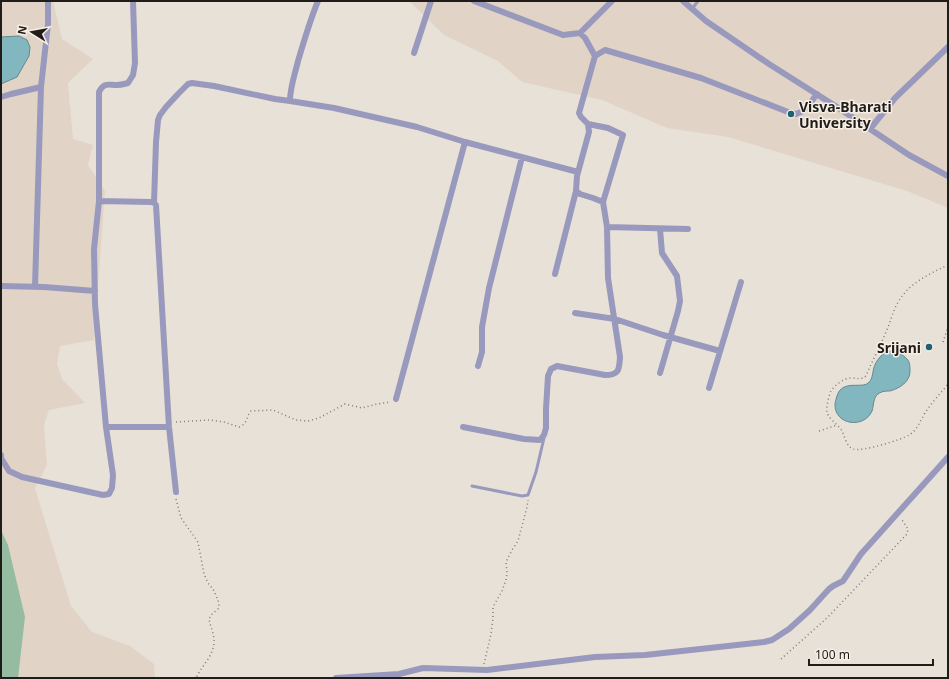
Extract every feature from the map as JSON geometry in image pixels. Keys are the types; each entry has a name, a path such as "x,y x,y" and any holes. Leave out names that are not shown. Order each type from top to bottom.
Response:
{"street":[{"path":"35,287 41,87 48,24 48,1"},
{"path":"1,455 9,471 22,477 103,495 109,494 112,488 113,475 106,427 95,291 94,249 99,201 99,92 102,87 107,84 118,85 128,83 133,76 135,63 133,1"},
{"path":"290,101 290,91 302,48 318,1"},
{"path":"414,53 431,1"},
{"path":"474,1 563,35 580,33 612,1"},
{"path":"683,1 706,21 769,64 909,154 948,176"},
{"path":"580,33 585,38 595,56"},
{"path":"870,129 895,98 948,47"},
{"path":"463,427 540,440 544,435 546,428 548,376 552,369 557,366 613,375 617,372 619,367 620,357 608,278 607,228 603,202 623,135 608,128 588,124 579,113 595,56 605,50 701,78 767,105 796,114 808,106 817,94"},
{"path":"176,492 169,425 157,209 154,203 158,120 166,107 188,84 192,83 214,86 275,99 341,110 417,127 465,142 578,172"},
{"path":"1,97 41,87"},
{"path":"555,274 576,191 578,172 589,132 588,124"},
{"path":"396,399 465,142"},
{"path":"478,366 482,352 482,327 489,288 522,157"},
{"path":"576,191 580,194 603,202"},
{"path":"99,201 154,203"},
{"path":"607,228 688,229"},
{"path":"660,229 662,254 677,276 680,292 678,311 660,373"},
{"path":"709,388 741,282"},
{"path":"1,286 95,291"},
{"path":"575,313 615,319 720,351"},
{"path":"106,427 169,425"},
{"path":"336,678 399,674 423,668 487,670 595,657 653,654 772,640 789,629 810,610 829,589 843,581 861,554 948,457"}],"lane":[{"path":"692,9 698,1"},
{"path":"472,486 522,496 528,495 536,472 544,435"}],"path":[{"path":"948,266 912,284 901,297 896,305 887,330 864,378 849,378 838,383 831,390 828,399 827,412 841,430 848,446 856,449 871,447 910,435 915,430 926,411 948,384"},
{"path":"943,342 946,330 948,329"},
{"path":"169,425 210,420 224,422 239,427 244,425 248,414 252,410 270,410 296,420 308,421 320,418 344,404 362,408 377,404 390,403 396,399"},
{"path":"818,431 836,425"},
{"path":"176,492 177,504 181,518 198,542 204,574 208,583 213,589 219,604 218,609 210,615 209,619 214,640 211,653 206,664 198,673 196,678"},
{"path":"482,670 491,634 493,608 506,580 506,562 518,541 527,507 528,495"},
{"path":"781,659 828,617 906,534 908,529 897,513"}],"shaded area":[{"path":"1,1 53,1 62,39 93,59 68,83 73,139 93,145 88,165 105,191 94,340 60,346 57,364 62,379 85,403 49,410 44,425 47,465 35,488 71,606 92,632 130,646 154,664 155,678 1,678"},
{"name":"Visva-Bharati University","path":"409,1 948,1 948,208 907,191 728,137 667,128 602,100 522,82 498,61 444,35"}],"green space":[{"path":"1,530 8,545 25,617 18,678 1,678"}],"water":[{"path":"19,36 27,40 30,47 29,56 17,77 1,84 1,37"},
{"path":"888,351 899,353 908,360 910,365 910,375 904,384 890,391 878,394 874,400 872,411 868,417 863,420 850,422 840,417 836,412 835,405 836,398 840,391 847,386 865,385 868,383 872,378 876,362"}],"place":[{"name":"Visva-Bharati University","path":"791,114"},
{"name":"Srijani","path":"929,347"}]}
